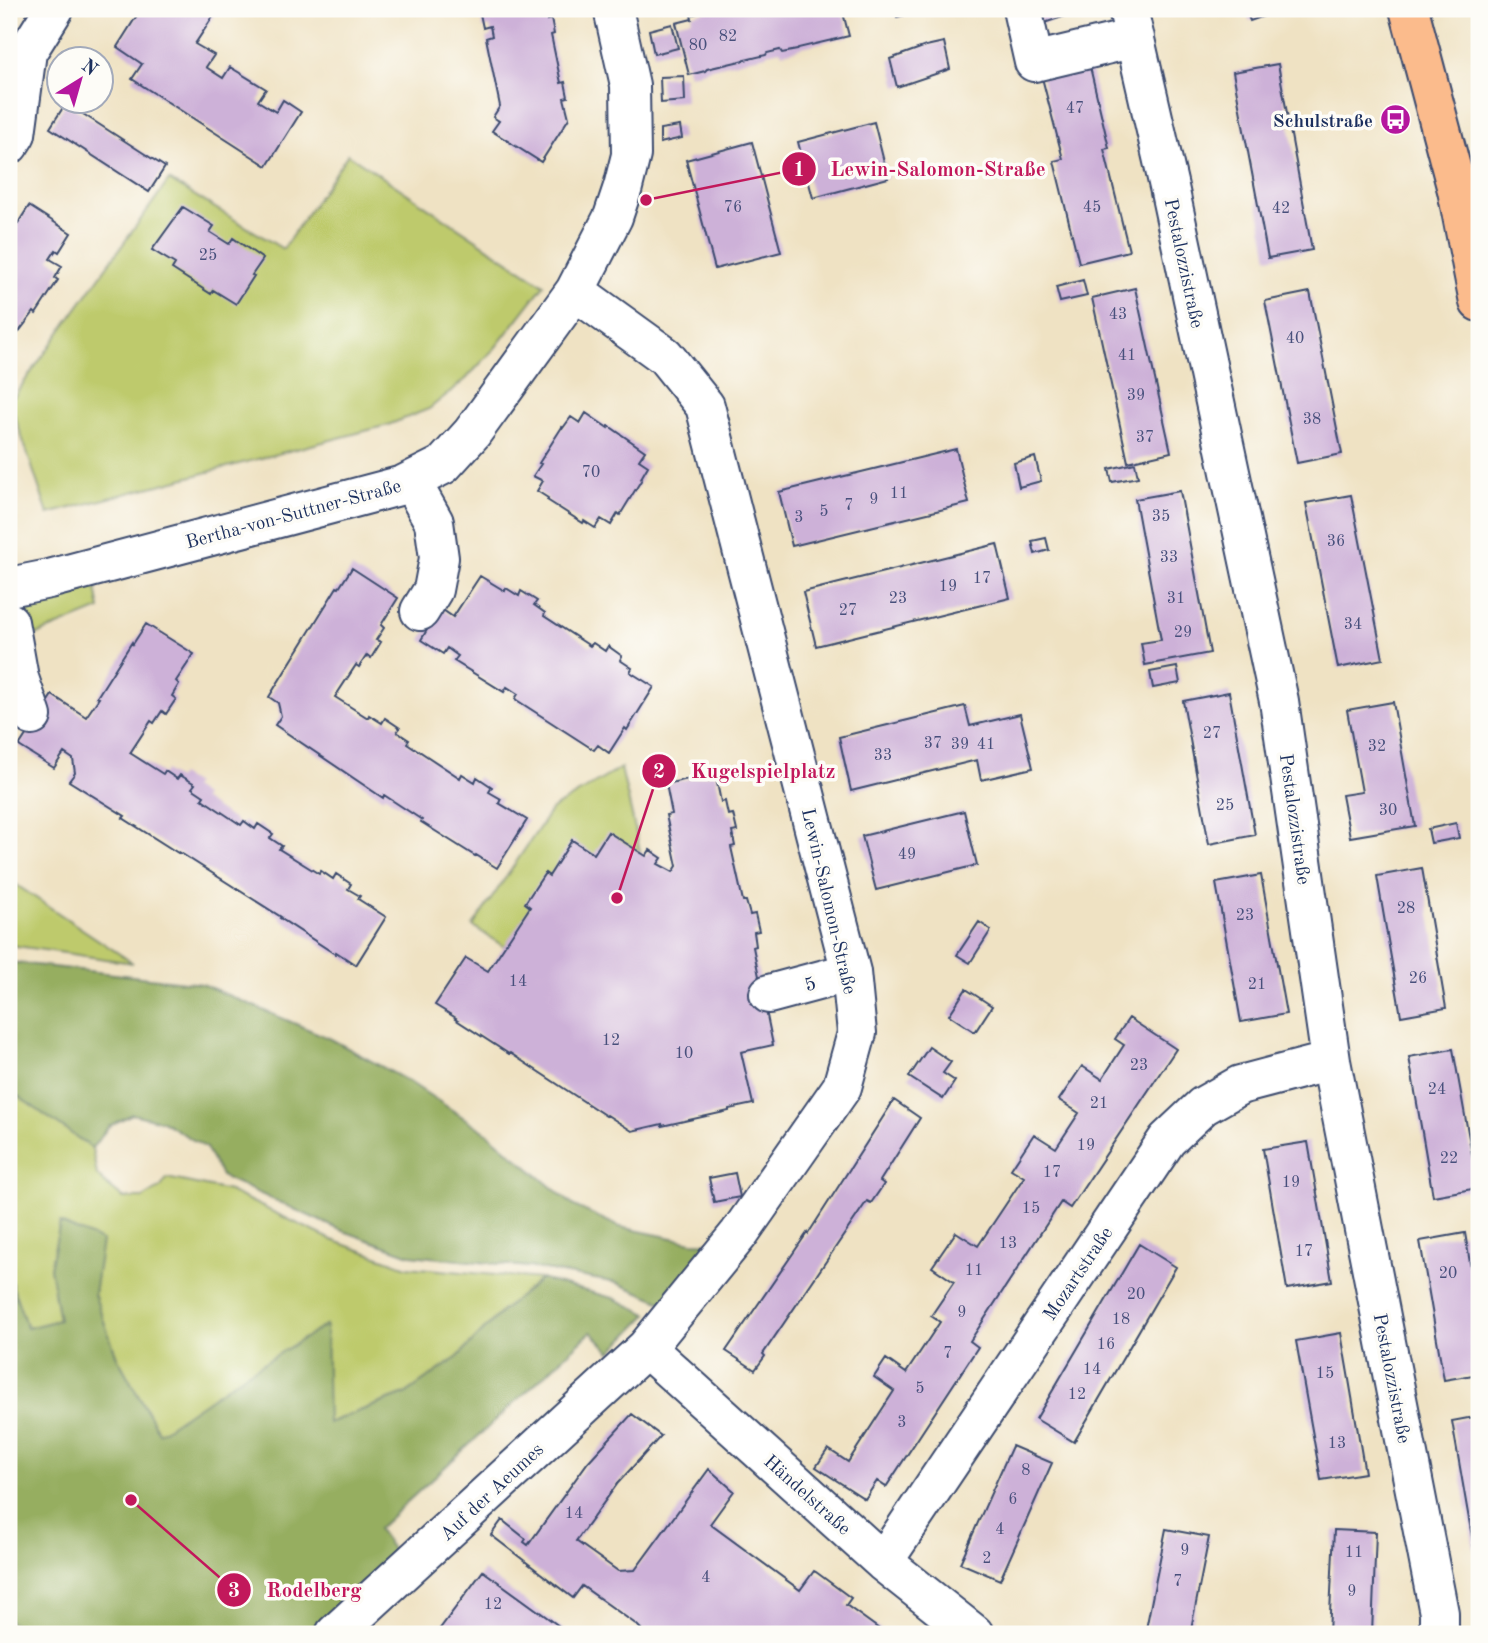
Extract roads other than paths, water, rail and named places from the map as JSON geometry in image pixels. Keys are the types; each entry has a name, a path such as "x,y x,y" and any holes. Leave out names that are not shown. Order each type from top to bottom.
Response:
{"main road":[{"path":"1409,9 1457,190 1479,302"}],"street":[{"path":"9,145 16,134 27,52 54,9"},
{"name":"Bertha-von-Suttner-Straße","path":"9,587 50,579 403,485 443,465 472,433 575,290 613,217 631,155 630,85 613,9"},
{"path":"1022,9 1034,62 1132,23"},
{"name":"Pestalozzistraße","path":"1132,23 1279,701 1331,1060 1436,1600 1439,1634"},
{"name":"Lewin-Salomon-Straße","path":"575,290 665,356 705,406 851,972 857,1033 842,1087 739,1234 646,1348"},
{"path":"411,481 434,522 439,558 433,590 420,611"},
{"path":"9,622 19,678 32,716"},
{"name":"5","path":"769,994 851,972"},
{"name":"Mozartstraße","path":"883,1562 1167,1140 1203,1105 1240,1085 1331,1060"},
{"name":"Händelstraße","path":"646,1348 883,1562 974,1634"},
{"name":"Auf der Aeumes","path":"335,1634 646,1348"}],"place":[{"name":"Schulstraße","path":"1396,120"},
{"name":"Lewin-Salomon-Straße","path":"646,200"},
{"name":"Kugelspielplatz","path":"617,898"},
{"name":"Rodelberg","path":"131,1500"}]}
